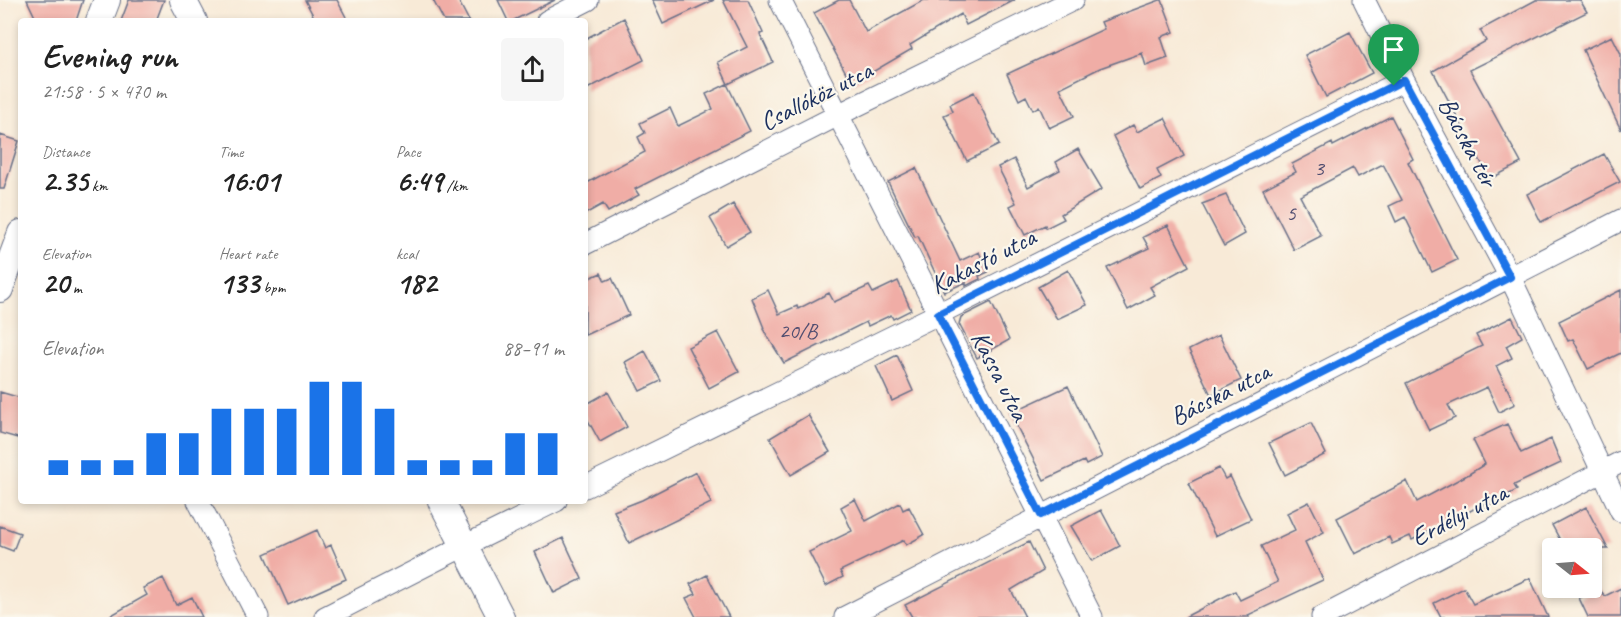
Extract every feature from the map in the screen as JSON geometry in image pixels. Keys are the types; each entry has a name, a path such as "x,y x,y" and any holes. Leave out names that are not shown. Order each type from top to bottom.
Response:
{"street":[{"path":"100,18 107,0"},
{"path":"183,0 192,18"},
{"path":"553,18 588,0"},
{"name":"Kassa utca","path":"780,0 1092,617"},
{"name":"Csallóköz utca","path":"588,242 838,115 1073,0"},
{"name":"Bácska tér","path":"1364,0 1404,80 1510,277 1621,511"},
{"name":"Kakastó utca","path":"588,486 938,314 1404,80"},
{"name":"Bácska utca","path":"845,617 1621,220"},
{"path":"0,289 12,242"},
{"name":"Erdélyi utca","path":"1322,617 1621,462"},
{"path":"200,504 258,617"},
{"path":"443,504 501,617"},
{"path":"325,617 550,504"}],"building":[{"path":"27,0 83,0 77,18 36,18"},
{"path":"129,0 164,0 157,18 122,18"},
{"path":"305,0 337,0 346,18 314,18"},
{"path":"433,0 458,0 467,18 442,18"},
{"path":"498,0 555,0 518,18 507,18"},
{"path":"652,0 714,0 663,24"},
{"path":"723,0 748,0 773,62 728,84 718,62 747,47"},
{"path":"839,0 849,0 866,32 924,0 1015,0 966,25 961,14 910,45 912,49 852,84 814,13"},
{"path":"1162,0 1174,32 1161,37 1168,58 1146,66 1142,53 1100,68 1060,88 1074,116 1049,128 1039,106 1033,110 1026,96 1019,100 1007,74 1104,29 1101,22"},
{"path":"1536,0 1580,0 1587,12 1470,70 1521,163 1490,179 1433,71 1486,41 1480,30"},
{"path":"624,18 644,60 588,88 588,37"},
{"path":"1350,32 1372,73 1326,97 1305,55"},
{"path":"1612,36 1621,54 1621,130 1583,50"},
{"path":"727,84 750,131 635,189 639,195 608,212 603,204 588,212 588,182 645,152 638,137 645,133 640,123 670,108 678,126 713,109 706,94"},
{"path":"974,92 999,145 967,161 944,115 953,111 950,104"},
{"path":"1391,116 1413,159 1408,162 1457,260 1432,272 1405,217 1396,222 1389,206 1402,200 1383,164 1358,177 1353,168 1300,196 1321,236 1294,250 1263,189 1296,172 1292,164"},
{"path":"1165,118 1184,156 1157,170 1161,178 1140,189 1113,136 1133,125 1137,132"},
{"path":"0,135 18,141 18,144 4,189 0,189"},
{"path":"1078,149 1102,189 1061,214 1064,219 1025,235 1010,206 1016,203 998,167 1014,159 1028,187 1060,170 1056,162"},
{"path":"1604,154 1620,182 1541,222 1527,194"},
{"path":"916,168 960,261 979,252 988,272 966,286 966,282 944,292 918,236 915,237 888,182"},
{"path":"1226,195 1245,234 1224,246 1202,204"},
{"path":"733,204 750,232 726,246 710,218"},
{"path":"1168,225 1189,266 1150,287 1155,295 1128,310 1107,268 1149,248 1143,237"},
{"path":"1068,270 1087,305 1057,319 1038,287"},
{"path":"601,273 605,281 612,278 629,315 588,334 588,279"},
{"path":"898,281 911,310 893,319 891,315 868,326 866,322 784,363 763,329 752,298 768,290 779,314 797,306 798,309 829,293 834,302 869,286 873,293"},
{"path":"1621,290 1621,353 1588,369 1573,339 1568,341 1559,321"},
{"path":"991,302 1009,340 977,358 959,324 961,317"},
{"path":"1512,317 1522,337 1506,346 1512,358 1496,366 1515,404 1499,412 1487,387 1448,405 1455,418 1429,430 1406,383 1482,346 1476,335"},
{"path":"718,332 739,372 709,388 688,347"},
{"path":"1219,335 1241,380 1211,395 1189,350"},
{"path":"645,351 661,381 640,391 625,362"},
{"path":"897,355 913,391 892,401 876,366"},
{"path":"1068,386 1102,457 1086,465 1084,461 1044,480 1010,413"},
{"path":"0,392 18,397 18,438 0,433"},
{"path":"608,392 627,427 600,442 588,420 588,403"},
{"path":"808,415 830,452 791,475 770,438"},
{"path":"1311,423 1326,454 1285,475 1269,443"},
{"path":"1507,424 1521,453 1551,439 1561,463 1514,485 1517,490 1486,507 1484,503 1412,540 1410,536 1392,544 1389,537 1355,554 1337,518 1407,481 1417,502 1469,474 1485,464 1473,440"},
{"path":"1219,468 1225,479 1230,476 1251,519 1215,536 1189,483"},
{"path":"696,472 711,503 629,543 614,511 642,500"},
{"path":"855,499 866,521 900,503 903,510 909,507 924,535 906,545 904,540 840,571 843,577 826,586 809,552 852,531 841,507"},
{"path":"1309,502 1324,532 1305,542 1323,580 1248,615 1249,617 1185,617 1235,591 1240,600 1278,582 1261,546 1295,530 1287,513"},
{"path":"1586,507 1608,549 1602,549 1602,538 1559,538 1552,525"},
{"path":"1101,510 1120,546 1092,561 1071,526"},
{"path":"0,526 20,533 13,551 0,546"},
{"path":"317,530 325,548 331,545 346,579 288,605 265,554"},
{"path":"563,538 582,579 554,593 535,552"},
{"path":"1029,542 1043,571 1011,590 1025,617 912,617 905,605"},
{"path":"707,575 729,617 696,617 686,598 696,594 690,584"},
{"path":"163,578 176,605 192,597 202,617 108,617 147,595 143,588"},
{"path":"1530,578 1548,617 1441,617 1434,603 1464,588 1473,604"},
{"path":"1621,588 1621,617 1588,617 1579,598 1602,598 1602,592 1605,596"}],"route":[{"path":"1404,80 1510,277 1041,515 938,314 1394,86 1404,80"}]}
